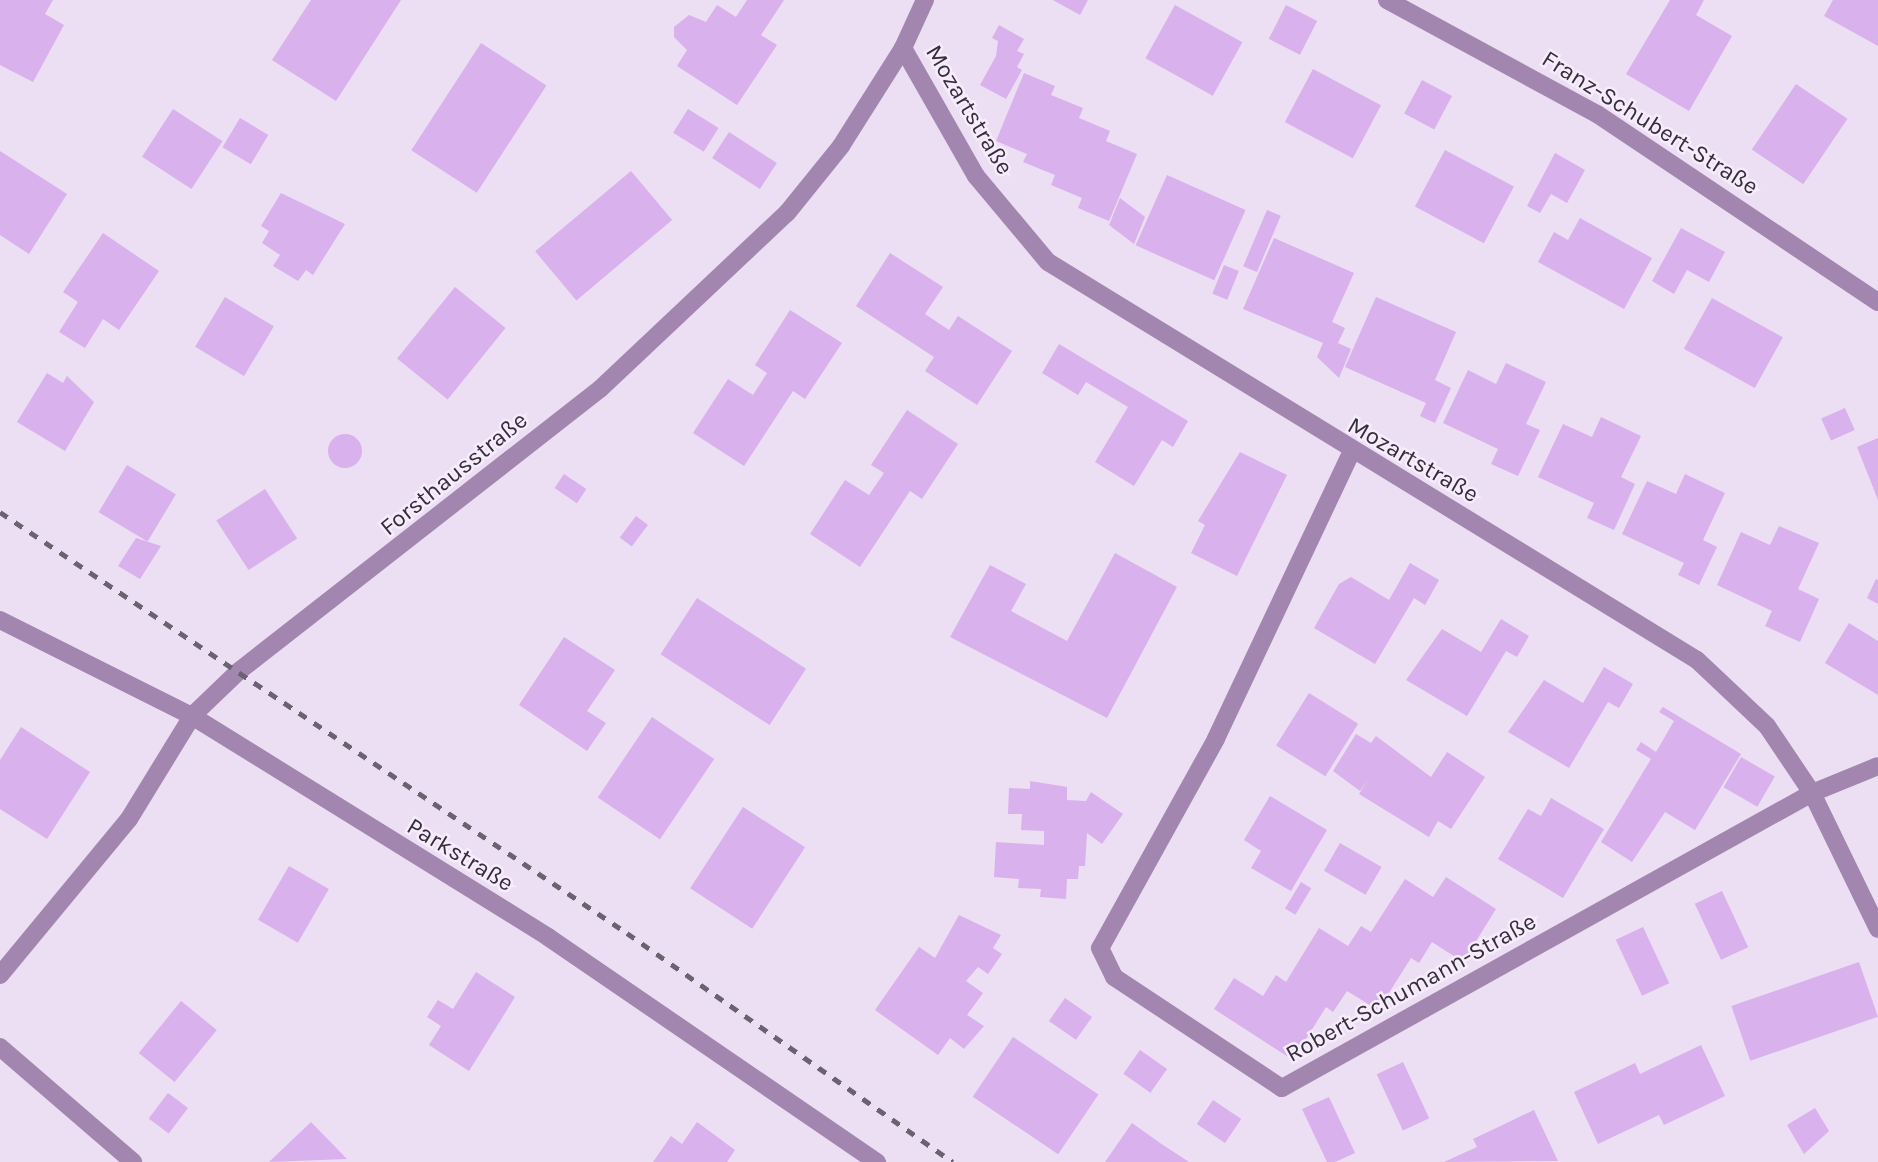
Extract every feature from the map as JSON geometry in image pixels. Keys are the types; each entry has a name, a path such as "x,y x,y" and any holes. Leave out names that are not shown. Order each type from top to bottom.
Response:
{"street":[{"name":"Forsthausstraße","path":"0,975 129,819 192,716 239,671 600,389 733,270 841,146 904,48 925,0"},
{"name":"Franz-Schubert-Straße","path":"1387,0 1597,114 1878,302"},
{"name":"Mozartstraße","path":"904,48 976,176 1048,262 1351,453 1697,660 1767,726 1812,793 1878,929"},
{"name":"Robert-Schumann-Straße","path":"1351,453 1216,739 1116,912 1100,948 1114,977 1282,1088 1812,793"},
{"name":"Parkstraße","path":"0,620 192,716 548,937 877,1162"},
{"path":"1812,793 1878,766"},
{"path":"0,1047 133,1162"}],"building":[{"path":"0,0 53,0 45,14 64,25 33,82 0,65"},
{"path":"311,0 401,0 336,101 272,60"},
{"path":"747,0 784,0 761,35 777,45 737,105 677,66 687,50 674,37 674,27 689,15 706,22 717,5 736,17"},
{"path":"1053,0 1088,0 1080,15"},
{"path":"1670,0 1704,0 1696,15 1732,36 1689,111 1626,74"},
{"path":"1833,0 1878,0 1878,46 1824,16"},
{"path":"1175,5 1242,42 1213,96 1145,58"},
{"path":"1286,5 1317,21 1300,55 1269,39"},
{"path":"999,25 1024,39 1017,51 1024,54 1017,67 1022,70 1006,99 980,85 996,56 998,41 992,38"},
{"path":"481,43 546,85 477,193 411,150"},
{"path":"1313,69 1381,105 1353,158 1285,122"},
{"path":"1024,73 1055,86 1051,95 1083,108 1079,118 1110,131 1106,141 1137,154 1109,221 1078,208 1082,198 1051,185 1055,175 1023,162 1027,154 996,141"},
{"path":"1422,80 1452,96 1434,130 1404,114"},
{"path":"1796,84 1847,119 1803,184 1752,149"},
{"path":"173,109 222,141 191,189 142,157"},
{"path":"688,109 719,128 704,152 673,133"},
{"path":"240,118 268,135 251,164 222,147"},
{"path":"729,132 777,163 760,189 712,158"},
{"path":"1445,150 1514,187 1484,243 1415,207"},
{"path":"0,151 67,194 29,254 0,235"},
{"path":"1555,153 1585,170 1567,203 1551,194 1540,213 1527,206"},
{"path":"631,171 672,220 576,300 535,251"},
{"path":"1167,175 1246,210 1214,280 1136,245"},
{"path":"281,193 345,224 313,275 306,270 298,281 273,266 280,255 262,243 269,231 261,226"},
{"path":"1120,198 1145,217 1134,244 1109,225"},
{"path":"1267,210 1281,216 1257,272 1243,266"},
{"path":"1580,218 1652,258 1624,309 1538,262 1554,232 1568,240"},
{"path":"1681,228 1725,252 1709,282 1687,270 1674,294 1652,281"},
{"path":"103,233 159,271 119,330 103,319 85,348 59,332 78,302 63,292"},
{"path":"1274,238 1354,273 1332,322 1345,328 1338,343 1351,349 1339,378 1317,357 1323,343 1243,309"},
{"path":"890,253 943,287 925,314 949,330 958,316 1012,351 977,405 925,371 934,357 856,306"},
{"path":"1224,265 1239,271 1227,300 1212,294"},
{"path":"455,287 506,328 448,399 397,358"},
{"path":"225,297 274,326 244,376 195,347"},
{"path":"1376,297 1456,332 1435,380 1451,388 1435,423 1420,416 1426,403 1345,367"},
{"path":"1712,298 1783,337 1755,388 1684,349"},
{"path":"790,310 842,343 805,399 793,391 744,466 693,433 728,379 753,395 767,373 755,365"},
{"path":"1059,344 1188,421 1173,447 1162,440 1134,486 1095,462 1128,407 1086,382 1078,395 1042,373"},
{"path":"1506,363 1546,382 1526,424 1540,430 1518,476 1491,464 1498,449 1443,423 1468,370 1496,384"},
{"path":"47,373 63,383 67,376 94,402 65,451 17,422"},
{"path":"1845,408 1855,430 1831,441 1821,419"},
{"path":"907,410 958,444 922,499 910,491 860,567 810,534 845,480 869,495 884,473 871,465"},
{"path":"1601,417 1641,436 1621,477 1635,484 1614,530 1587,518 1594,503 1538,477 1563,424 1592,437"},
{"path":"345,434 357,439 362,451 357,463 345,468 333,463 328,451 333,439"},
{"path":"1878,438 1878,500 1857,447"},
{"path":"1240,452 1287,475 1237,576 1191,553 1205,525 1198,521"},
{"path":"127,465 176,494 148,542 99,512"},
{"path":"564,474 586,489 577,503 554,488"},
{"path":"1685,474 1725,493 1703,540 1717,547 1699,585 1678,575 1684,563 1622,534 1647,481 1676,494"},
{"path":"265,489 297,538 248,570 216,521"},
{"path":"636,516 648,525 632,547 620,538"},
{"path":"1779,526 1819,543 1798,589 1819,599 1800,642 1765,626 1772,611 1717,585 1741,532 1770,545"},
{"path":"136,538 161,546 140,579 118,566"},
{"path":"1115,553 1177,587 1107,718 950,637 990,565 1026,584 1011,611 1067,641"},
{"path":"1410,563 1439,580 1425,605 1414,598 1375,664 1314,628 1339,584 1351,577 1389,600"},
{"path":"1876,579 1878,580 1878,604 1867,598"},
{"path":"697,598 806,669 770,725 661,654"},
{"path":"1501,619 1529,636 1517,657 1506,651 1467,716 1406,680 1442,629 1481,652"},
{"path":"1849,623 1878,641 1878,695 1825,663"},
{"path":"564,637 615,670 587,711 606,723 587,751 519,705"},
{"path":"1604,667 1633,684 1619,708 1608,702 1569,768 1508,732 1544,680 1583,703"},
{"path":"1309,693 1358,724 1325,776 1276,746"},
{"path":"1663,707 1741,754 1695,830 1665,812 1632,862 1601,842 1651,759 1636,750 1641,742 1656,752 1674,721 1659,712"},
{"path":"652,717 714,759 660,839 598,797"},
{"path":"21,727 90,772 47,839 0,809 0,760"},
{"path":"1356,734 1371,743 1376,736 1431,777 1447,752 1485,777 1451,829 1438,821 1429,837 1359,794 1369,778 1360,791 1333,771"},
{"path":"1741,757 1775,776 1757,807 1724,787"},
{"path":"1030,781 1067,787 1067,800 1086,801 1091,792 1123,814 1102,844 1087,833 1085,866 1079,866 1078,879 1067,879 1066,899 1040,897 1041,889 1018,888 1019,879 994,877 996,842 1044,845 1044,831 1021,830 1022,814 1008,814 1009,788 1030,789"},
{"path":"1270,796 1327,830 1291,891 1251,868 1261,851 1244,840"},
{"path":"1551,798 1604,829 1563,898 1498,859 1528,809 1541,816"},
{"path":"743,807 805,847 752,929 690,888"},
{"path":"1340,843 1382,867 1366,895 1324,871"},
{"path":"289,866 329,889 298,943 258,920"},
{"path":"1446,877 1496,909 1463,962 1432,942 1419,963 1411,958 1378,1010 1347,991 1333,1012 1326,1007 1293,1060 1214,1009 1234,978 1263,996 1276,975 1286,982 1319,928 1348,946 1361,926 1371,932 1405,879 1433,897"},
{"path":"1301,882 1311,888 1295,915 1285,909"},
{"path":"1722,891 1748,947 1721,960 1695,904"},
{"path":"959,915 1001,935 993,948 1002,954 988,974 978,967 966,981 983,993 967,1015 984,1026 964,1049 950,1038 938,1055 875,1010 919,947 935,958"},
{"path":"1643,927 1669,983 1642,996 1616,940"},
{"path":"1859,962 1878,1017 1750,1061 1731,1006"},
{"path":"476,972 515,997 469,1071 429,1045 441,1026 427,1017 438,1000 453,1009"},
{"path":"1065,998 1092,1017 1076,1040 1049,1021"},
{"path":"181,1001 217,1030 175,1082 139,1053"},
{"path":"1013,1037 1098,1095 1058,1154 973,1097"},
{"path":"1701,1045 1725,1096 1664,1125 1659,1115 1598,1144 1574,1092 1635,1063 1640,1074"},
{"path":"1140,1050 1167,1069 1150,1093 1123,1074"},
{"path":"1403,1062 1429,1118 1403,1130 1377,1074"},
{"path":"168,1093 188,1108 169,1134 149,1119"},
{"path":"1329,1097 1355,1153 1335,1162 1327,1162 1302,1109"},
{"path":"1213,1100 1241,1119 1225,1143 1197,1124"},
{"path":"1815,1108 1829,1131 1804,1154 1787,1125"},
{"path":"1534,1110 1558,1161 1444,1162 1477,1147 1473,1139"},
{"path":"311,1122 347,1159 269,1162"},
{"path":"697,1122 735,1150 727,1162 653,1162 671,1136 682,1144"},
{"path":"1132,1123 1160,1143 1189,1162 1105,1162"}],"railway":[{"path":"0,512 627,933 953,1162"}]}
